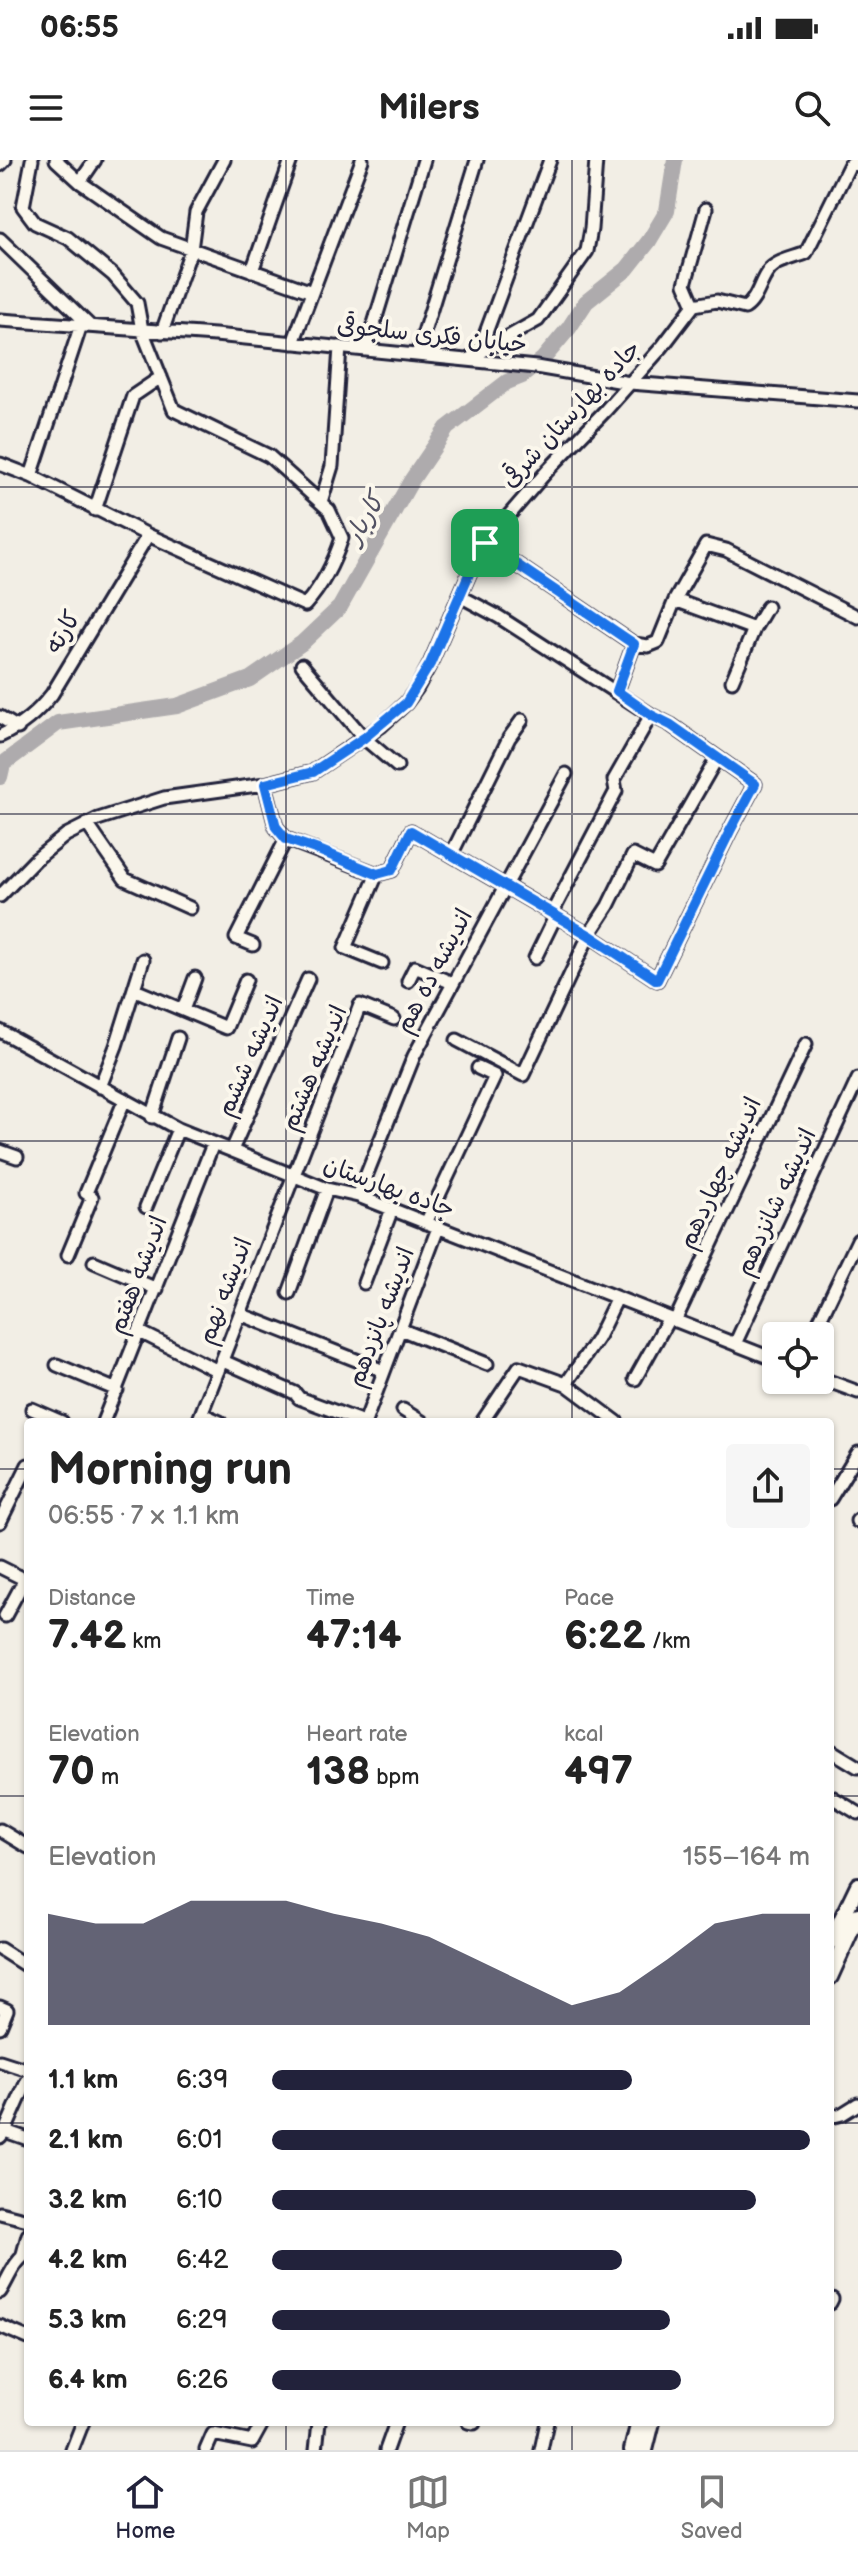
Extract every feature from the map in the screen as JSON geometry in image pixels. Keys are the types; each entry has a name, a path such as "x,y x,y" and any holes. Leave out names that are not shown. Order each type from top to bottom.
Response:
{"main road":[{"path":"835,1918 858,1885"},
{"path":"834,1968 858,1915"},
{"path":"632,2450 638,2426"},
{"path":"645,2450 651,2426"}],"street":[{"path":"0,165 5,160"},
{"path":"0,464 305,605 315,595 333,564 342,538 329,510 269,456 174,410 142,330 137,303 113,275 68,238 35,223 23,207 32,160"},
{"path":"56,160 80,182 161,238 312,292"},
{"path":"80,182 95,160"},
{"path":"162,332 191,250 196,212 224,160"},
{"path":"252,271 291,160"},
{"path":"293,343 362,160"},
{"path":"366,350 424,160"},
{"path":"417,355 477,160"},
{"path":"473,357 550,160"},
{"path":"473,357 538,320 587,251 596,160"},
{"path":"706,209 685,284 694,305 717,301 745,308 751,304 775,265 806,253 849,166 857,163"},
{"path":"0,239 85,327 31,476"},
{"name":"جاده بهارستان شرقی","path":"0,896 35,860 66,835 87,824 164,798 265,784 313,772 364,738 406,703 430,664 485,543 662,347 694,305"},
{"name":"خیابان فکری سلجوقی","path":"0,320 473,357 630,383 858,401"},
{"path":"321,502 332,466 340,347"},
{"path":"95,510 133,396 161,377"},
{"name":"کارته","path":"0,736 18,728 52,694 148,535"},
{"path":"485,543 634,644 648,646 658,642 675,600 706,545 726,550 858,617"},
{"path":"265,784 276,827 286,839 377,874 392,870 411,831 589,935 657,980 755,784 671,725 499,617 460,596"},
{"path":"675,600 754,629"},
{"path":"732,681 767,607"},
{"path":"617,691 634,644"},
{"path":"302,665 364,738 397,766"},
{"path":"535,958 616,791 614,780 651,715"},
{"path":"0,717 18,728"},
{"path":"452,853 509,738 522,720"},
{"path":"457,1040 523,1075 589,935 608,906 633,855 655,866 717,758"},
{"name":"اندیشه ده هم","path":"358,1196 414,1056 566,774"},
{"path":"87,824 125,879 190,908"},
{"path":"253,945 236,938 286,839"},
{"path":"377,874 345,948 382,963"},
{"path":"100,1087 143,960"},
{"path":"408,981 415,967 452,983"},
{"path":"183,1010 195,978"},
{"name":"اندیشه ششم","path":"232,1150 308,979"},
{"path":"135,990 226,1028 246,980"},
{"name":"اندیشه هشتم","path":"293,1176 360,1005 394,1019"},
{"name":"جاده بهارستان","path":"0,1031 152,1117 213,1144 327,1189 358,1196 392,1209 762,1355"},
{"path":"152,1117 178,1038"},
{"name":"اندیشه چهاردهم","path":"635,1379 672,1320 806,1044"},
{"name":"اندیشه پانزدهم","path":"366,1418 400,1329 432,1225 495,1076 478,1068"},
{"name":"اندیشه شانزدهم","path":"735,1344 858,1079"},
{"path":"68,1255 92,1197 86,1193 90,1182 125,1099"},
{"path":"146,1207 178,1129"},
{"name":"اندیشه هفتم","path":"105,1418 213,1144"},
{"path":"0,1151 17,1157"},
{"name":"اندیشه نهم","path":"200,1418 293,1176"},
{"path":"289,1293 327,1189"},
{"path":"364,1283 392,1209"},
{"path":"819,1322 858,1240"},
{"path":"94,1262 157,1289"},
{"path":"566,1384 597,1339 617,1298"},
{"path":"240,1314 384,1371"},
{"path":"400,1329 487,1364"},
{"path":"140,1332 353,1418"},
{"path":"57,1365 117,1390"},
{"path":"485,1418 519,1367 566,1384 612,1418"},
{"path":"834,1383 858,1392"},
{"path":"32,1409 53,1418"},
{"path":"403,1410 416,1418"},
{"path":"834,1492 858,1453"},
{"path":"0,1522 24,1473"},
{"path":"0,1567 24,1579"},
{"path":"5,1616 24,1583"},
{"path":"834,1752 858,1767"},
{"path":"834,1798 858,1813"},
{"path":"0,1830 24,1845"},
{"path":"0,1949 24,1964"},
{"path":"0,2007 7,2010 0,2027"},
{"path":"0,2061 24,2069"},
{"path":"24,2088 3,2134 24,2138"},
{"path":"834,2116 858,2104"},
{"path":"0,2213 24,2219"},
{"path":"0,2292 24,2256"},
{"path":"0,2326 24,2332"},
{"path":"72,2450 81,2426"},
{"path":"206,2450 213,2434 252,2442 261,2426"},
{"path":"316,2450 319,2426"},
{"path":"386,2450 395,2426"},
{"path":"541,2450 546,2426"}],"waterway":[{"name":"کاربار","path":"0,777 3,764 58,723 177,706 250,679 302,643 340,607 411,481 447,428 543,359 586,302 627,269 649,241 667,211 675,160"}],"route":[{"path":"485,543 634,644 617,691 755,784 657,980 589,935 411,831 392,870 377,874 286,839 276,827 265,784 313,772 381,726 406,703 430,664 485,543"}]}
